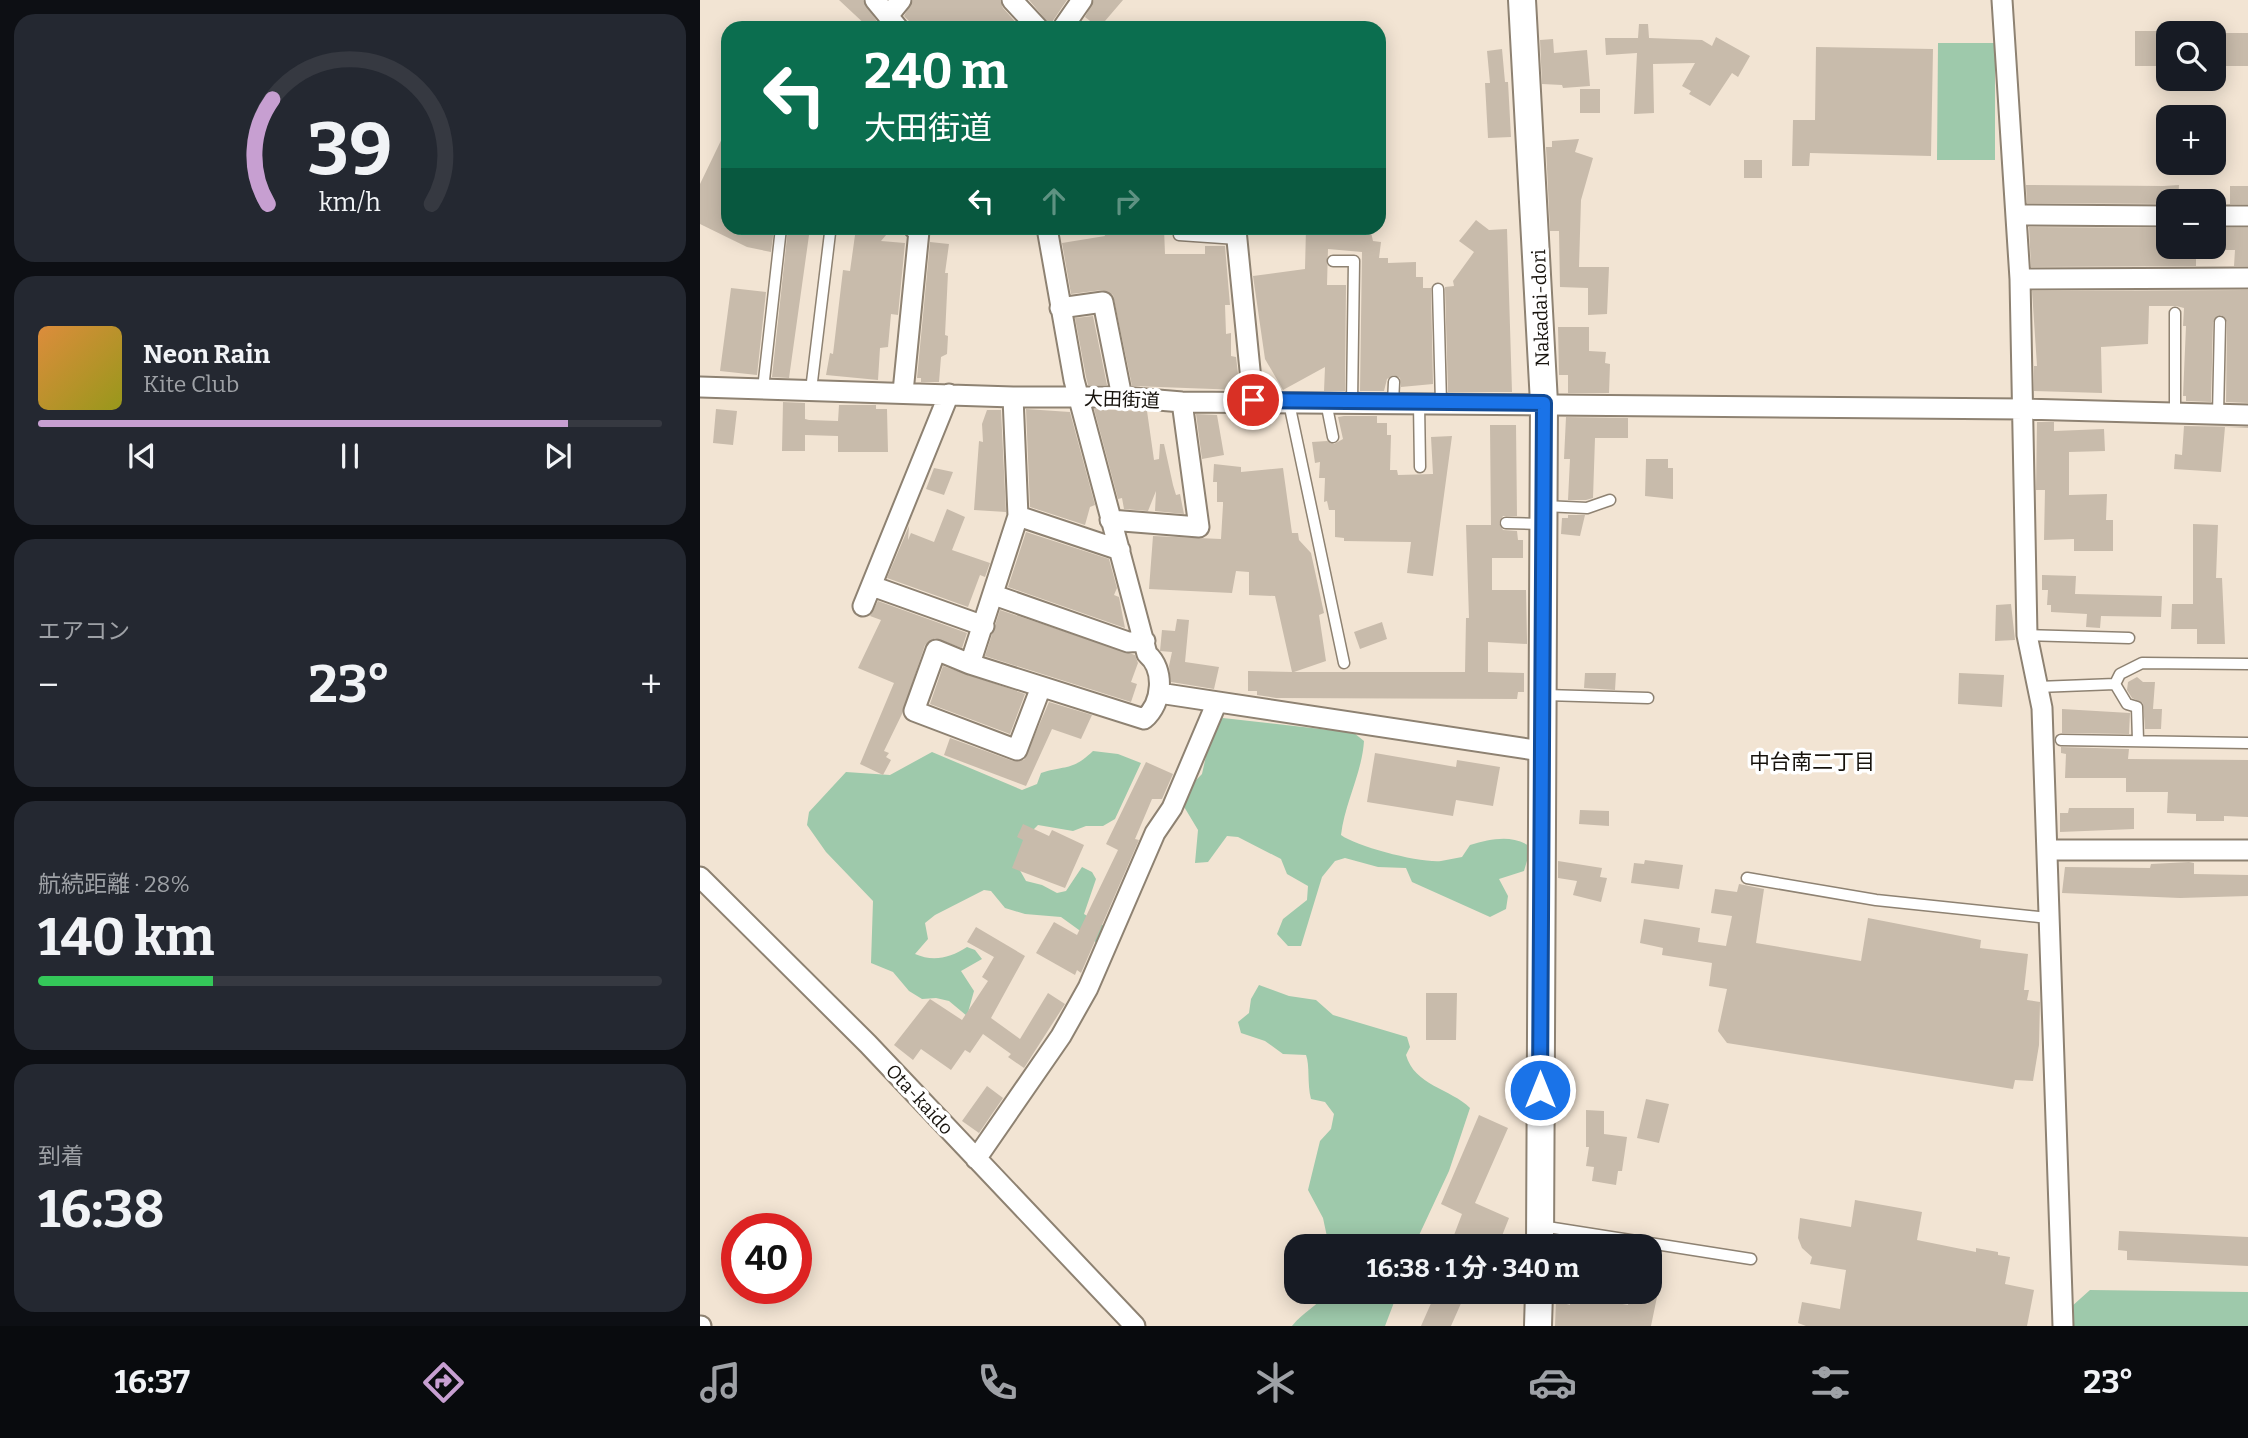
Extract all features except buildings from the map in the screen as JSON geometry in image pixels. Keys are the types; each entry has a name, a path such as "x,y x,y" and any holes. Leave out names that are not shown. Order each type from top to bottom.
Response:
{"street":[{"path":"876,0 892,21"},
{"path":"893,21 901,0"},
{"path":"1012,0 1032,21"},
{"path":"1068,21 1082,0"},
{"name":"Nakadai-dori","path":"1522,0 1544,403 1540,1234"},
{"path":"2002,0 2020,279 2027,635 2042,708 2063,1326"},
{"path":"2016,215 2156,216"},
{"path":"2226,216 2248,216"},
{"path":"903,392 919,235"},
{"path":"1041,687 1017,750 914,711 936,650 970,664 1144,719 1159,694 1156,662 1147,654 1079,397 1048,235"},
{"path":"1238,235 1253,400"},
{"path":"2020,279 2248,278"},
{"path":"1060,308 1103,302 1122,397"},
{"name":"大田街道","path":"700,387 1013,397 1122,397 1182,402 1253,400 1544,403 2024,409 2248,415"},
{"path":"863,606 949,394"},
{"path":"970,664 1018,516 1013,397"},
{"path":"1110,520 1199,527 1182,402"},
{"path":"1018,516 1119,550"},
{"path":"872,586 984,626"},
{"path":"994,595 1128,642 1145,640"},
{"path":"1159,694 1541,751"},
{"path":"976,1159 1061,1037 1088,988 1155,833 1172,808 1217,702"},
{"path":"2047,850 2248,850"},
{"name":"Ota-kaido","path":"700,877 868,1044 1135,1326"},
{"path":"1538,1326 1539,1304"}],"lane":[{"path":"763,389 780,235"},
{"path":"811,390 830,235"},
{"path":"1333,261 1354,261 1352,403"},
{"path":"1438,289 1440,403"},
{"path":"2175,313 2175,412"},
{"path":"2218,415 2220,322"},
{"path":"1393,403 1394,383"},
{"path":"1289,402 1344,663"},
{"path":"1326,402 1333,438"},
{"path":"1419,403 1420,467"},
{"path":"1506,523 1587,508 1610,500"},
{"path":"2027,635 2129,638"},
{"path":"2115,684 2120,674 2141,663 2248,664"},
{"path":"2038,687 2115,684"},
{"path":"2115,684 2127,704 2137,707 2138,741"},
{"path":"1541,695 1648,698"},
{"path":"2061,740 2248,743"},
{"path":"1747,878 1876,901 2048,918"},
{"path":"1662,1249 1751,1259"}],"green space":[{"path":"1938,43 1995,43 1995,160 1937,160"},
{"path":"1223,718 1354,733 1364,741 1341,835 1349,840 1389,853 1431,861 1462,857 1470,845 1494,840 1516,840 1531,847 1524,871 1499,879 1508,896 1506,909 1490,917 1412,882 1406,868 1378,867 1345,858 1335,861 1322,877 1301,946 1288,946 1277,934 1283,919 1307,900 1308,886 1287,874 1281,859 1238,837 1227,836 1208,862 1195,863 1198,830 1183,805 1190,786 1202,774 1213,724"},
{"path":"1093,751 1118,754 1141,763 1115,819 1103,826 1086,826 1073,831 1038,825 1029,834 1018,867 1026,881 1057,893 1066,891 1082,867 1092,872 1096,879 1084,914 1106,927 1097,943 1061,917 1025,914 1005,908 991,891 984,890 935,915 925,923 928,939 915,954 935,958 954,954 967,947 975,950 982,959 961,971 974,991 967,1016 949,1001 922,999 909,991 893,972 871,963 873,901 826,852 807,825 809,812 846,772 890,775 932,752 1022,790 1037,784 1041,773 1074,765"},
{"path":"1259,985 1289,996 1316,1000 1333,1015 1407,1037 1410,1047 1406,1055 1417,1073 1470,1108 1449,1171 1420,1234 1326,1234 1323,1218 1308,1190 1320,1141 1331,1129 1334,1114 1325,1102 1311,1099 1306,1055 1283,1054 1265,1041 1241,1033 1238,1022 1249,1013 1251,999"},
{"path":"2090,1290 2248,1292 2248,1326 2071,1326 2071,1307"},
{"path":"1316,1304 1393,1304 1385,1326 1292,1326"}],"district":[{"name":"中台南二丁目","path":"1812,762"}],"route":[{"path":"1253,400 1544,403 1540,1090"}]}
